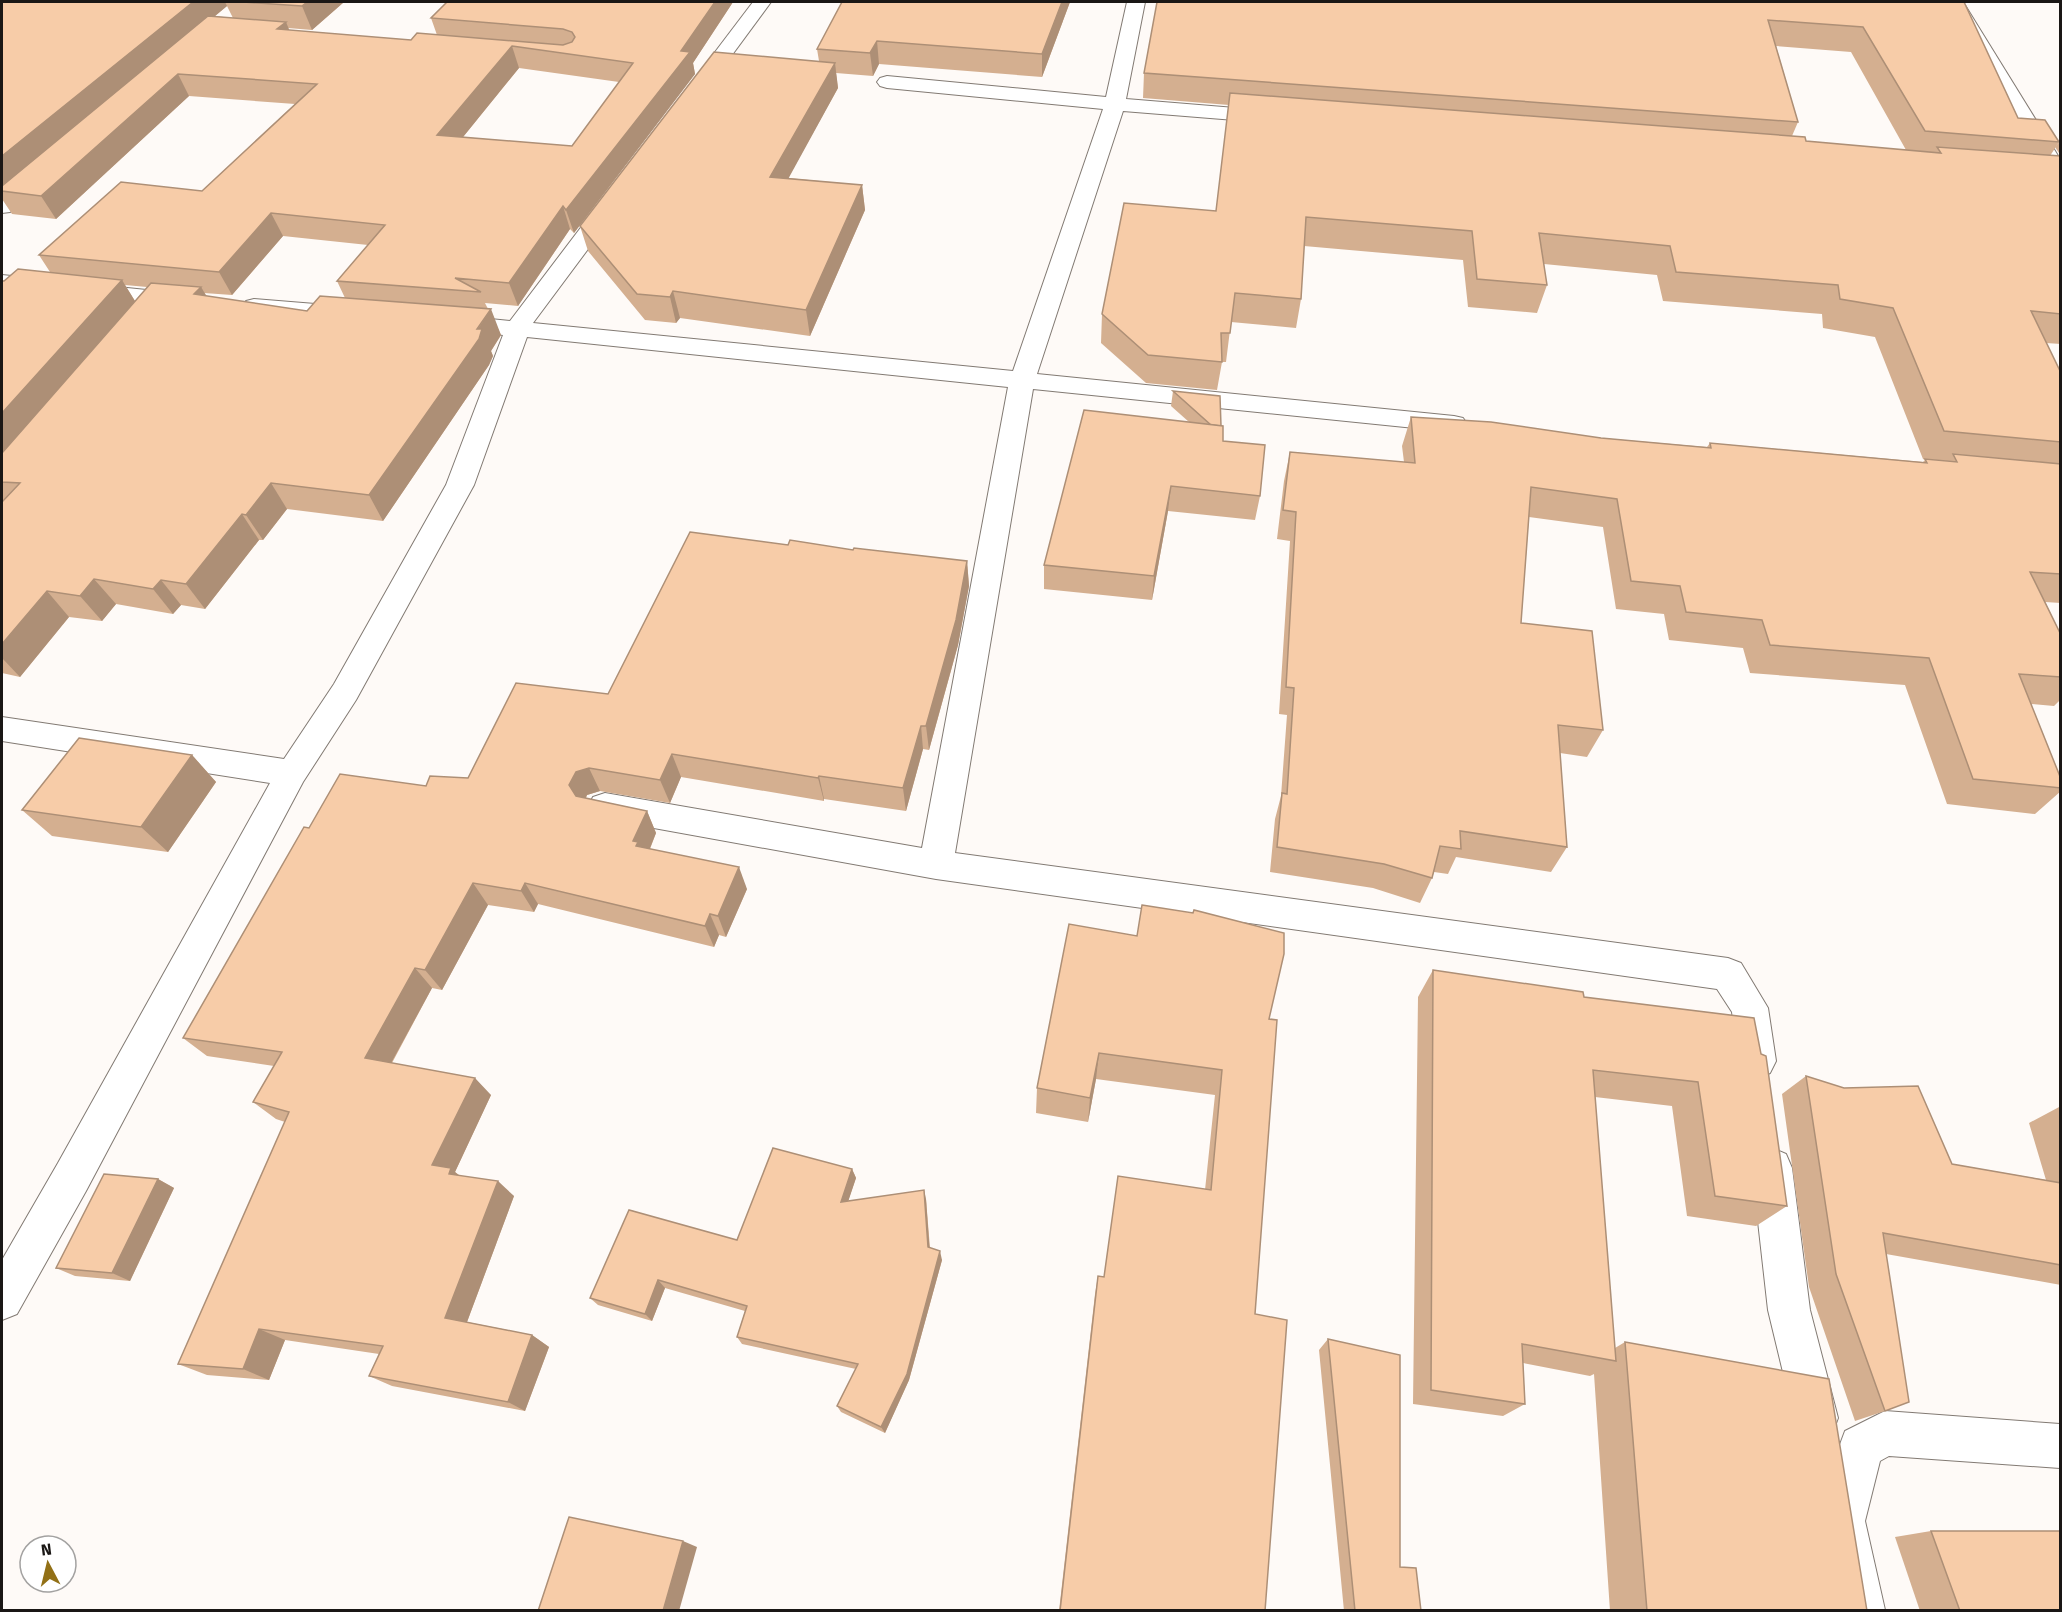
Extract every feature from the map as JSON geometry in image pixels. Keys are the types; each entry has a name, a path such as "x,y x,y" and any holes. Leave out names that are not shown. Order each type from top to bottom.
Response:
{"street":[{"path":"681,110 762,2"},
{"path":"936,865 1022,381 1114,104 1136,2"},
{"path":"1954,2 2061,177"},
{"path":"887,82 1114,104 1292,118"},
{"path":"2,207 54,163"},
{"path":"2037,176 2061,177"},
{"path":"2,1299 72,1177 292,773 351,682 460,485 518,327 624,185"},
{"path":"2,282 152,307 220,303 375,316"},
{"path":"422,319 1476,426"},
{"path":"2,729 292,773"},
{"path":"600,807 936,865 1728,974 1750,1008 1789,1310 1862,1611"},
{"path":"1842,1521 1861,1447 1885,1433 2061,1446"}],"building":[{"path":"2,2 193,2 2,156"},
{"path":"243,2 307,2 302,6"},
{"path":"447,2 715,2 681,51 690,52 566,210 563,206 509,283 455,278 481,292 337,281 385,225 271,213 219,272 39,255 121,182 202,191 317,84 178,74 41,196 2,191 2,186 208,16 286,22 277,29 411,40 417,33 563,45 572,42 575,37 572,32 563,29 431,18","holes":["512,46 633,63 572,146 437,135"]},
{"path":"842,2 1062,2 1042,54 877,41 870,53 817,49"},
{"path":"1157,2 1964,2 2018,118 2045,120 2059,142 1925,131 1863,27 1768,20 1798,122 1144,73"},
{"path":"714,52 835,63 770,177 862,185 806,310 673,291 670,297 637,294 580,226"},
{"path":"1230,93 1805,137 1806,141 1941,153 1937,147 2061,156 2061,314 2031,311 2061,373 2061,442 1944,431 1893,308 1840,299 1838,285 1676,272 1670,246 1539,233 1547,285 1477,279 1472,231 1306,217 1301,299 1235,293 1230,333 1221,333 1222,362 1148,355 1102,314 1124,203 1216,211"},
{"path":"18,269 122,280 2,413 2,281"},
{"path":"151,283 201,287 194,294 307,311 320,296 491,309 477,329 482,329 479,339 369,495 271,483 246,515 242,514 186,584 161,580 153,589 94,579 80,596 47,591 2,644 2,502 20,483 2,482 2,453"},
{"path":"1173,391 1220,396 1221,426 1211,425"},
{"path":"1084,410 1223,426 1223,441 1265,445 1260,496 1171,486 1154,576 1044,565"},
{"path":"1411,417 1491,422 1601,438 1711,448 1710,443 1927,463 1925,459 1957,462 1953,454 2061,464 2061,574 2030,572 2061,635 2061,677 2019,674 2061,779 2061,788 1973,779 1929,658 1770,645 1762,620 1686,612 1680,586 1631,581 1617,499 1531,487 1521,623 1592,631 1603,730 1558,725 1567,847 1460,831 1461,849 1440,846 1432,878 1384,864 1277,847 1282,793 1287,794 1294,688 1286,687 1296,512 1283,510 1290,452 1415,463"},
{"path":"690,532 788,545 790,540 853,550 854,548 967,561 956,620 926,726 921,726 903,788 819,776 818,778 672,754 660,780 589,768 576,772 569,785 576,796 647,811 633,841 638,842 636,846 739,867 718,916 710,914 705,926 525,883 521,891 473,883 425,970 415,968 365,1058 475,1078 432,1165 451,1168 449,1174 498,1181 445,1318 532,1335 508,1402 369,1376 383,1346 259,1329 243,1369 178,1364 289,1112 253,1102 282,1052 183,1038 304,827 309,828 340,774 426,786 430,776 468,778 516,683 608,694"},
{"path":"79,738 192,755 141,827 22,810"},
{"path":"1142,905 1193,913 1194,910 1284,933 1284,954 1269,1019 1277,1020 1255,1314 1287,1320 1265,1611 1060,1611 1098,1276 1104,1277 1118,1176 1211,1190 1222,1070 1099,1053 1090,1098 1037,1088 1069,924 1137,936"},
{"path":"1433,970 1583,992 1584,997 1754,1018 1761,1054 1766,1056 1787,1206 1715,1196 1698,1082 1593,1070 1616,1361 1522,1344 1525,1404 1431,1390"},
{"path":"1806,1076 1844,1088 1918,1086 1952,1164 2061,1183 2061,1265 1883,1233 1909,1402 1885,1411 1836,1274"},
{"path":"773,1148 852,1169 841,1202 924,1190 928,1247 940,1251 907,1374 881,1427 837,1406 858,1364 737,1337 747,1306 658,1280 645,1314 590,1298 629,1210 737,1240"},
{"path":"104,1174 158,1179 112,1273 56,1268"},
{"path":"1328,1339 1400,1355 1400,1567 1416,1568 1421,1611 1355,1611"},
{"path":"1625,1342 1829,1379 1867,1611 1647,1611"},
{"path":"569,1517 683,1541 663,1611 538,1611"},
{"path":"1931,1531 2061,1531 2061,1611 1960,1611"}]}
